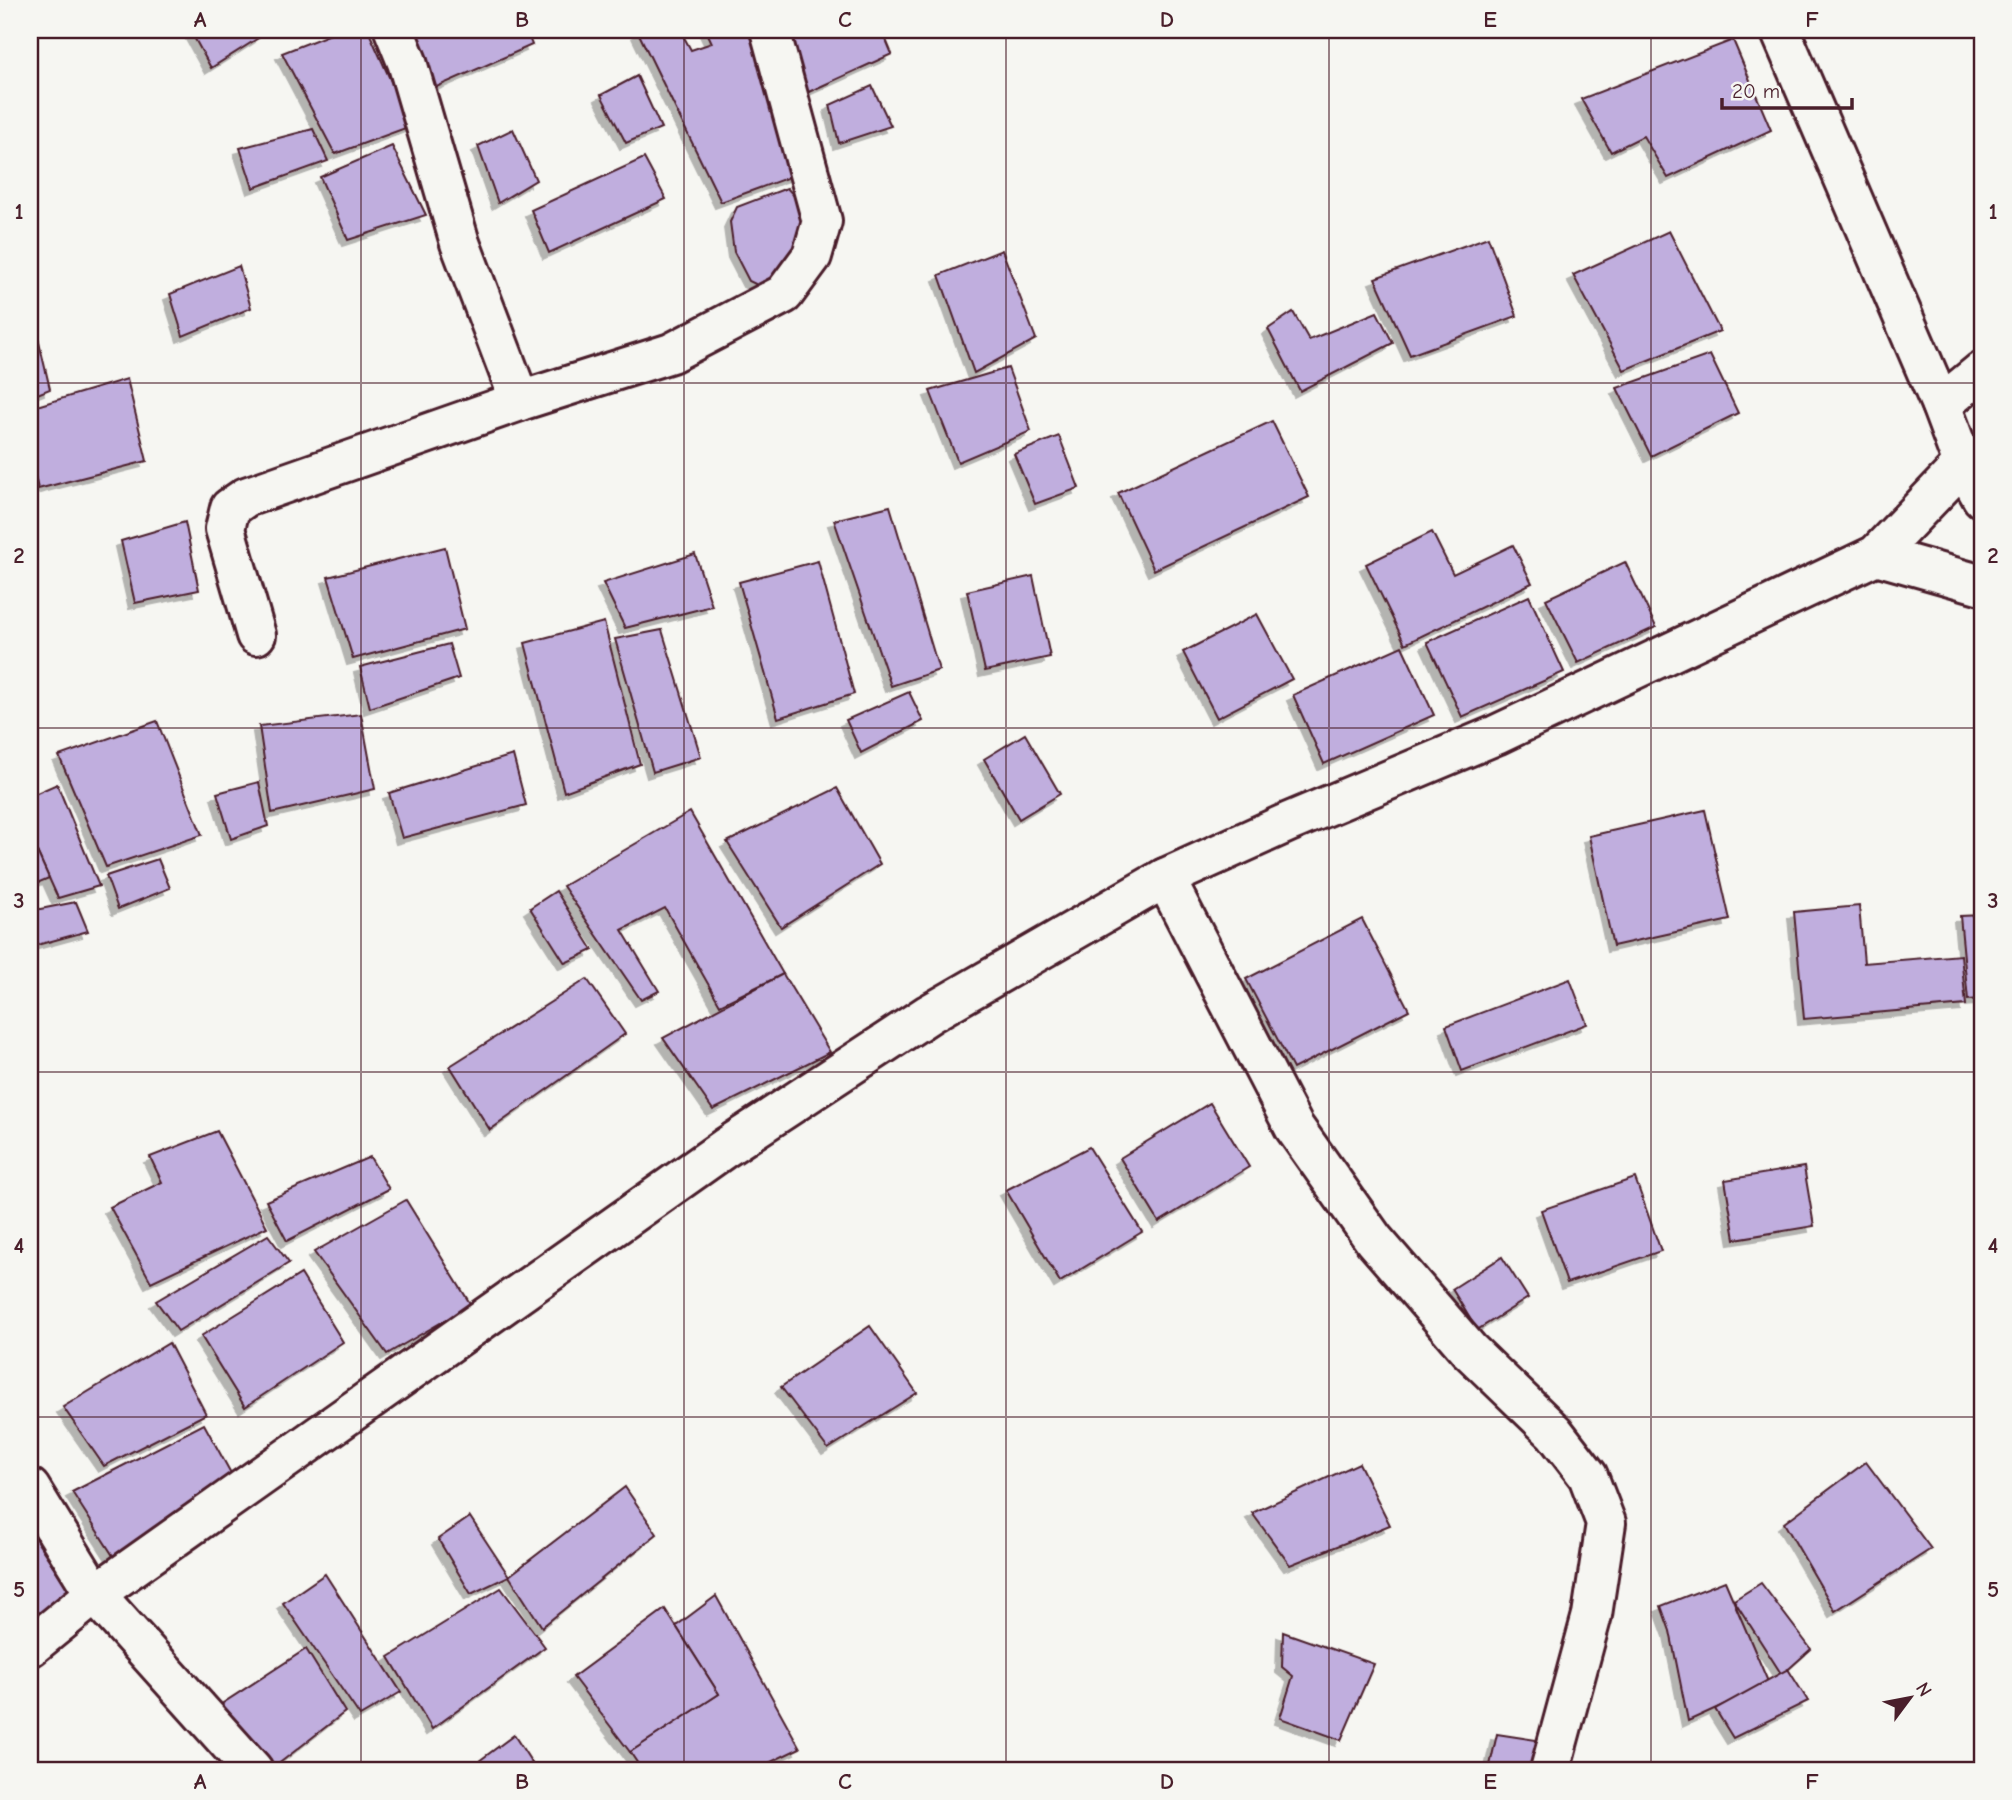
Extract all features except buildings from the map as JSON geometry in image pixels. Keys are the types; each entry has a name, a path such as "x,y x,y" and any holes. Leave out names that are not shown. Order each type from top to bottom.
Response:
{"street":[{"path":"394,30 407,62 460,243 520,401"},
{"path":"256,635 225,529 230,508 246,497 520,401 671,353 784,294 812,256 822,221 770,30"},
{"path":"1780,30 1941,405 1963,464 1982,498"},
{"path":"1941,405 1982,371"},
{"path":"30,1647 95,1594 725,1148 929,1014 1165,878 1289,822 1496,735 1877,555 1963,464"},
{"path":"1877,555 1982,584"},
{"path":"1165,878 1294,1127 1366,1228 1469,1350 1554,1432 1588,1476 1606,1523 1592,1615 1550,1770"},
{"path":"30,1488 95,1594 253,1770"}]}
